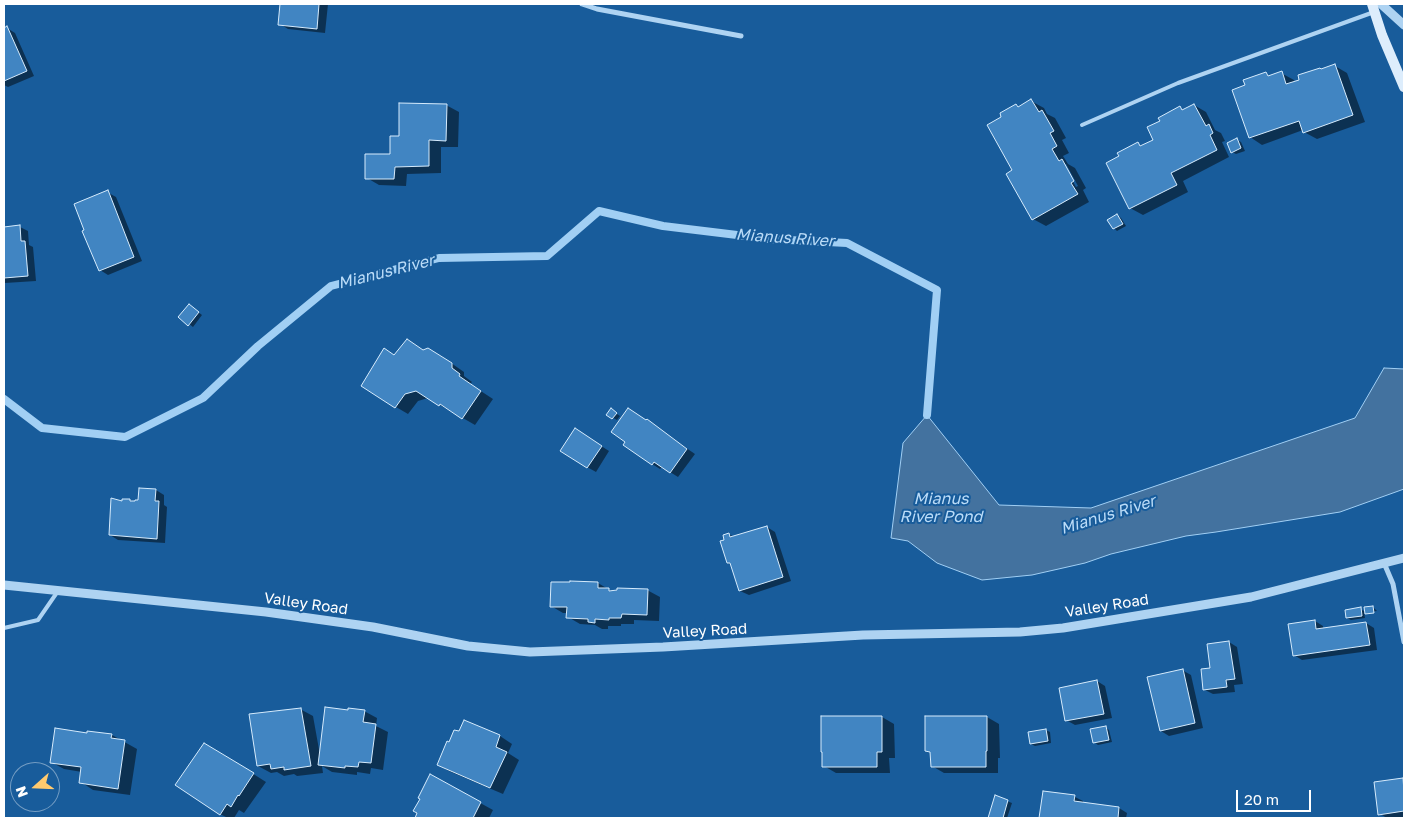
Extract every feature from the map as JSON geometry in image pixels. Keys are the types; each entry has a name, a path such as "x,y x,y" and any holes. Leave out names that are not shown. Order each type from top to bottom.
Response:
{"main road":[{"path":"1376,7 1382,35 1404,87"}],"street":[{"path":"582,4 597,9 741,36"},
{"path":"1376,7 1404,25"},
{"name":"Valley Road","path":"4,586 266,612 372,628 468,646 530,652 663,647 863,635 1020,632 1063,628 1251,597 1404,558"},
{"path":"1384,562 1393,584 1404,642"}],"lane":[{"path":"1082,125 1178,83 1376,7"},
{"path":"4,628 38,620 58,591"}],"water":[{"name":"Mianus River Pond","path":"1384,368 1404,369 1404,489 1340,512 1186,536 1032,575 982,580 937,563 908,541 891,538 903,443 927,415 999,505 1091,508 1355,418"}],"building":[{"path":"280,4 319,4 317,29 278,25"},
{"path":"7,26 27,71 4,81 4,28"},
{"path":"1335,64 1353,115 1303,133 1299,121 1249,138 1232,90 1245,85 1243,80 1266,72 1268,76 1282,71 1286,84 1299,80 1298,75"},
{"path":"1031,99 1039,112 1042,110 1054,131 1050,133 1057,146 1052,149 1059,161 1062,159 1074,181 1071,183 1078,194 1032,220 1006,174 1012,170 987,125 1001,117 1000,113 1016,104 1018,107"},
{"path":"399,103 447,104 446,141 429,140 429,166 395,167 394,179 365,179 365,154 390,154 390,136 399,136"},
{"path":"1194,104 1206,126 1209,124 1213,133 1210,135 1217,150 1171,173 1177,185 1129,209 1106,163 1119,156 1117,153 1138,142 1140,146 1153,140 1147,127 1160,121 1158,118 1180,106 1182,110"},
{"path":"1237,138 1241,148 1231,153 1227,143"},
{"path":"108,190 134,257 99,271 82,231 84,230 74,204"},
{"path":"1117,214 1123,224 1113,229 1107,220"},
{"path":"20,225 21,241 25,241 28,276 4,278 4,227"},
{"path":"189,304 199,312 188,326 178,317"},
{"path":"407,339 423,350 428,348 452,363 452,368 460,374 459,376 481,391 462,419 416,391 405,394 395,408 361,386 384,348 394,355"},
{"path":"611,408 617,413 612,419 606,415"},
{"path":"628,408 647,419 687,449 670,473 654,462 652,465 623,445 625,442 611,432"},
{"path":"575,428 602,446 587,468 560,451"},
{"path":"139,488 156,489 155,501 159,501 157,539 109,535 111,498 122,501 122,499 138,500"},
{"path":"767,526 783,577 739,591 730,563 727,563 720,541 724,540 723,535 729,533 730,537"},
{"path":"551,582 598,582 598,588 609,588 609,591 617,590 617,588 648,589 647,615 622,614 621,618 609,618 609,620 595,619 595,623 588,622 588,619 566,618 567,607 550,607"},
{"path":"1373,606 1374,613 1365,614 1364,607"},
{"path":"1361,607 1362,616 1346,618 1345,610"},
{"path":"1315,620 1316,629 1366,622 1370,645 1293,656 1288,624"},
{"path":"1229,641 1235,679 1226,680 1227,687 1203,690 1201,669 1210,668 1207,644"},
{"path":"1183,669 1195,723 1160,731 1147,677"},
{"path":"1097,680 1104,714 1065,721 1059,688"},
{"path":"325,707 365,710 363,722 376,724 371,763 359,762 358,767 345,766 345,768 318,765"},
{"path":"301,708 311,766 284,770 284,767 271,769 270,764 257,766 249,714"},
{"path":"821,716 882,716 882,752 877,752 877,767 822,767"},
{"path":"925,716 987,716 986,767 931,767 930,752 925,751"},
{"path":"464,720 500,735 496,747 507,752 490,788 437,765 447,741 449,742 454,730 459,731"},
{"path":"1106,726 1109,740 1093,743 1090,729"},
{"path":"55,728 87,733 87,731 112,734 111,738 125,740 118,789 79,783 81,767 60,764 60,762 50,762"},
{"path":"1046,729 1048,741 1030,744 1028,732"},
{"path":"204,743 254,773 231,807 227,804 220,815 175,785"},
{"path":"430,774 481,802 473,818 415,818 417,813 413,811"},
{"path":"1403,778 1404,811 1378,815 1374,782"},
{"path":"1043,791 1075,795 1074,801 1119,807 1118,818 1039,818"},
{"path":"995,795 1008,800 1003,818 988,818"}],"waterway":[{"name":"Mianus River","path":"4,399 42,428 125,437 203,398 258,346 331,286 439,258 547,256 599,211 663,226 770,239 847,243 937,290 927,415"}]}
